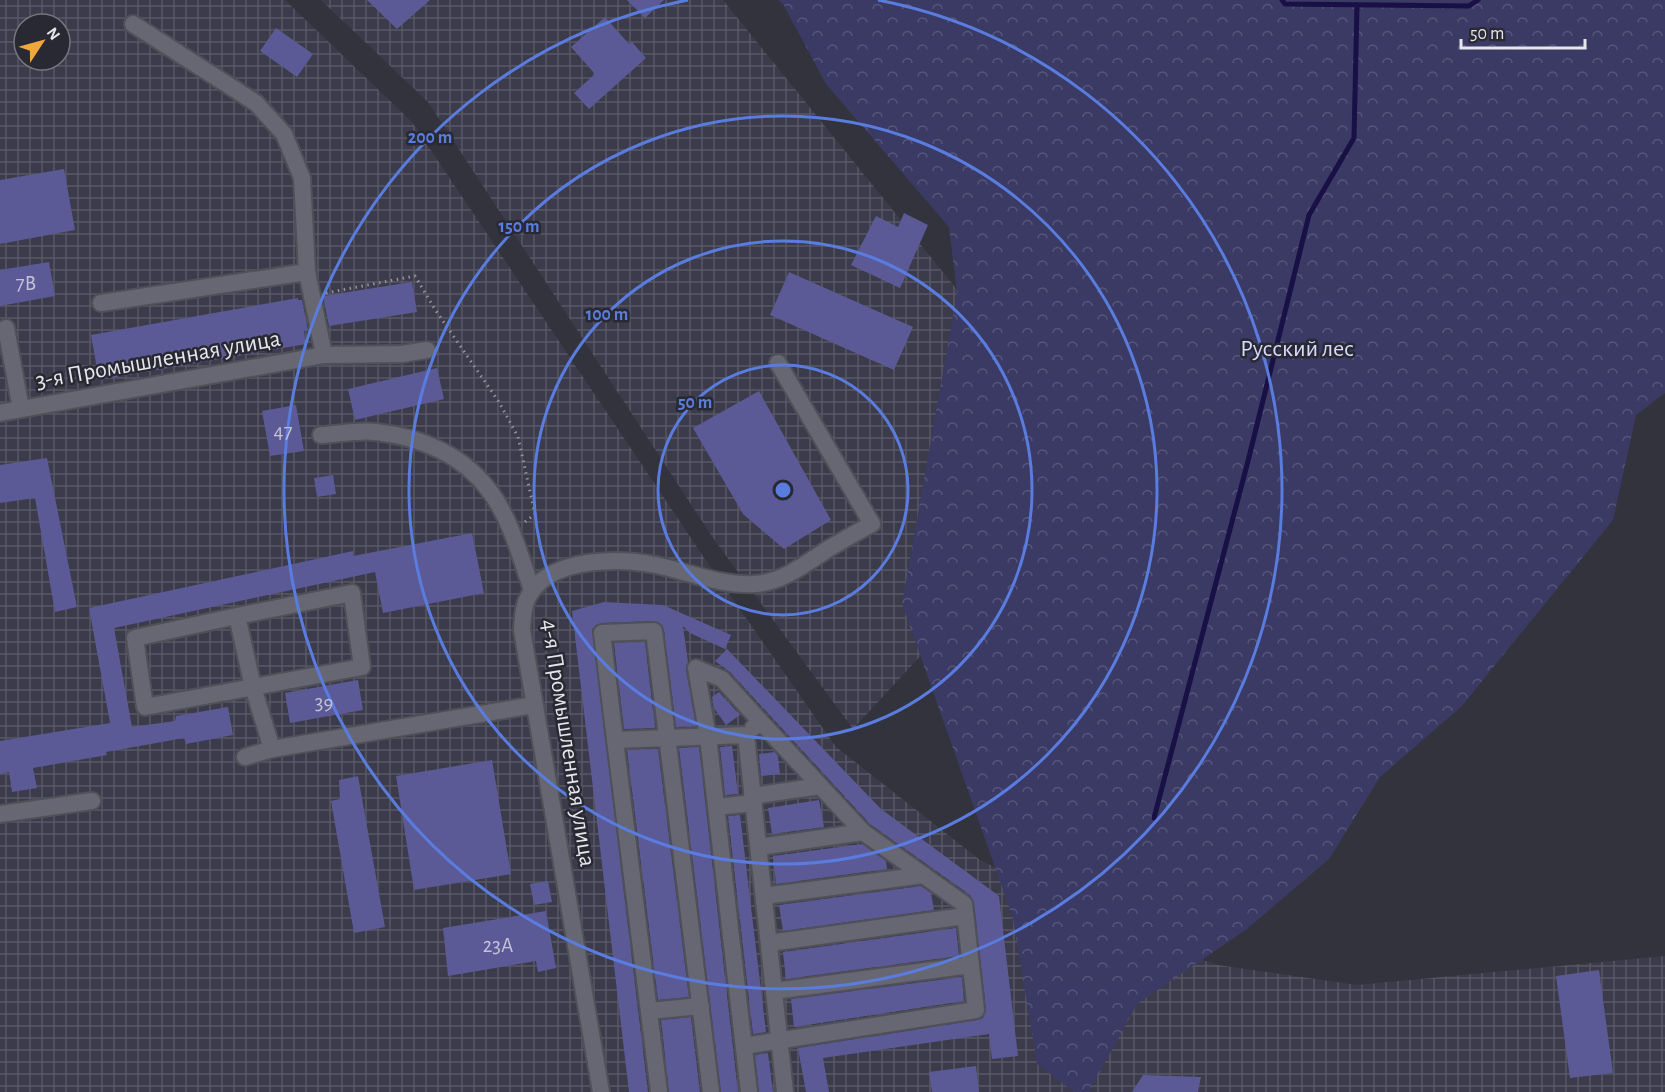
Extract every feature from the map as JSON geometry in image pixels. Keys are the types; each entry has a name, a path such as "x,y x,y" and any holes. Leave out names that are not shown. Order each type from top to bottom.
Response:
{"street":[{"path":"133,24 256,103 284,134 302,178 307,272 324,355"},
{"path":"101,303 307,272"},
{"path":"6,328 21,409"},
{"name":"3-я Промышленная улица","path":"0,413 324,355 402,354 427,350"},
{"name":"4-я Промышленная улица","path":"601,1092 522,630 525,605 532,590 556,572 574,565 623,561 654,565 735,584 757,584 783,577 872,524 778,363"},
{"path":"321,435 374,432 414,439 447,452 472,471 492,493 512,534 532,590"},
{"path":"352,593 362,667 254,687 145,707 135,638 352,593"},
{"path":"237,616 272,749"},
{"path":"659,1092 602,633 654,631 711,1092"},
{"path":"744,1046 976,1010 964,904 862,832 722,679 696,668 708,736 749,1092"},
{"path":"245,757 272,749 534,705"},
{"path":"615,740 746,735 760,721"},
{"path":"746,735 785,1092"},
{"path":"716,807 820,786"},
{"path":"0,814 92,801"},
{"path":"759,847 862,832"},
{"path":"764,896 924,875"},
{"path":"769,943 965,916"},
{"path":"774,991 971,965"},
{"path":"649,1011 701,1006"}],"path":[{"path":"312,295 415,276 436,311 499,402 518,437 535,514 512,534"}],"shaded area":[{"path":"0,0 285,0 412,122 707,562 836,747 980,860 1155,945 1218,965 1357,985 1665,956 1665,1092 0,1092"},
{"path":"321,0 723,0 1098,464 853,729 713,538 428,102"}],"green space":[{"name":"Русский лес","path":"778,0 1665,0 1665,393 1636,415 1613,520 1461,707 1380,777 1329,859 1247,929 1137,1004 1089,1092 1074,1092 1037,1064 1013,918 902,604 957,293 949,227 826,84 783,4"}],"building":[{"path":"367,0 430,0 397,29"},
{"path":"627,0 664,0 645,18"},
{"path":"605,17 629,44 632,42 646,58 589,109 574,93 595,74 571,47"},
{"path":"276,28 313,54 297,77 260,51"},
{"path":"64,169 75,230 0,244 0,180"},
{"path":"904,213 928,225 900,288 851,265 876,216 898,227"},
{"path":"49,262 55,296 0,306 0,270"},
{"path":"789,272 913,327 894,370 770,315"},
{"path":"412,282 417,312 329,326 323,296"},
{"path":"298,298 302,300 308,330 304,331 306,344 99,380 91,335"},
{"path":"437,368 444,399 355,420 348,389"},
{"path":"759,391 831,520 784,549 743,514 693,428"},
{"path":"296,405 304,451 270,456 262,411"},
{"path":"47,458 77,607 55,612 35,498 0,503 0,465"},
{"path":"333,475 336,494 317,497 314,478"},
{"path":"472,533 484,593 383,613 375,572 114,628 132,727 175,721 176,716 228,707 233,735 186,744 184,738 33,768 37,788 12,792 9,772 0,774 0,741 110,723 89,608 353,551 353,556"},
{"path":"604,602 663,605 731,635 725,649 690,633 683,626 688,662 686,670 696,726 676,727 662,625 654,621 602,623 592,629 648,1092 629,1092 572,611"},
{"path":"645,642 655,728 624,729 614,643"},
{"path":"727,649 881,809 999,896 1018,1056 992,1059 989,1034 823,1058 829,1092 806,1092 798,1048 983,1018 986,1009 974,903 970,895 870,824 730,672 715,661"},
{"path":"358,680 363,710 290,723 285,693"},
{"path":"719,692 740,715 726,725 714,708 712,697"},
{"path":"732,746 738,794 725,795 720,747"},
{"path":"699,747 738,1092 721,1092 679,748"},
{"path":"658,749 689,997 658,1000 627,750"},
{"path":"775,752 778,756 780,774 761,776 759,754"},
{"path":"492,760 511,874 414,890 396,776"},
{"path":"358,776 385,927 354,933 331,801 340,799 339,780"},
{"path":"819,800 824,827 772,834 768,808"},
{"path":"740,815 766,1032 753,1034 728,816"},
{"path":"862,844 886,861 887,869 776,884 773,856"},
{"path":"548,881 552,902 534,905 530,884"},
{"path":"921,886 931,893 934,910 783,931 779,905"},
{"path":"546,911 556,968 538,972 536,961 448,976 443,928"},
{"path":"956,928 959,956 786,979 783,952"},
{"path":"1599,970 1613,1073 1570,1078 1556,976"},
{"path":"962,977 964,1001 794,1027 791,999"},
{"path":"691,1017 700,1092 669,1092 661,1020"},
{"path":"768,1053 773,1092 759,1092 755,1055"},
{"path":"976,1066 979,1092 932,1092 929,1072"},
{"path":"1143,1075 1201,1077 1198,1092 1132,1092"}],"waterway":[{"path":"1282,0 1285,4 1469,6 1478,0"},
{"path":"1154,818 1248,461 1309,215 1354,138 1357,5"}]}
